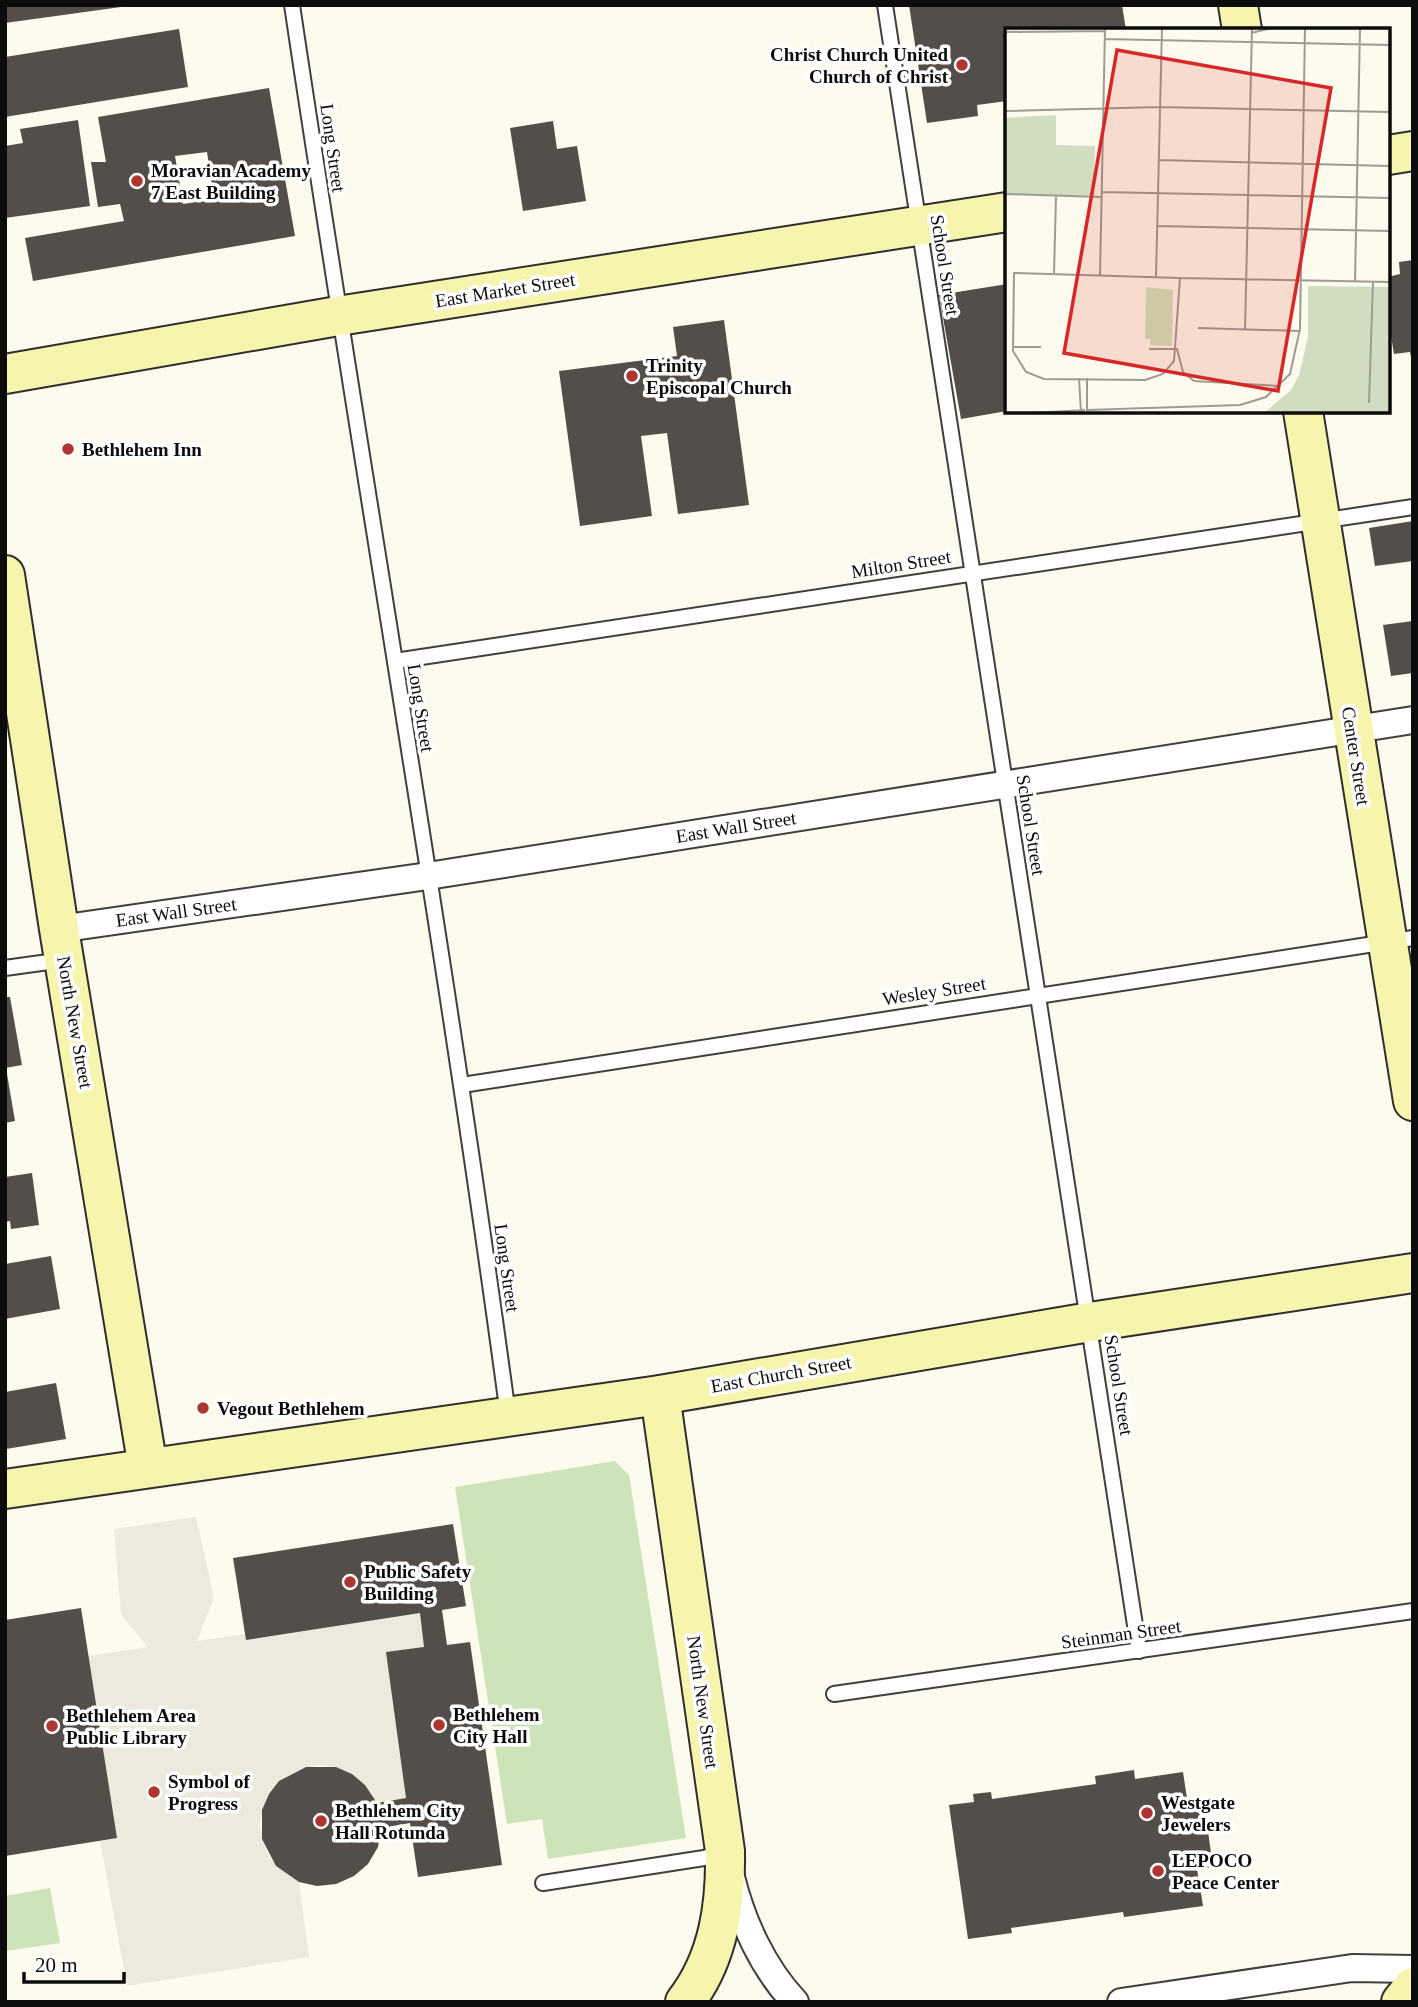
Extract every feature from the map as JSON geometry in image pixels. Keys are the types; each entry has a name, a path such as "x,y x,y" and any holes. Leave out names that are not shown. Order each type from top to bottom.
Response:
{"main road":[{"path":"1238,5 1242,28"},
{"path":"1390,155 1413,151"},
{"name":"East Market Street","path":"5,374 338,316 1005,212"},
{"name":"Center Street","path":"1303,413 1352,729 1399,940 1413,1101"},
{"name":"North New Street","path":"5,575 61,944 148,1468"},
{"name":"East Church Street","path":"5,1489 660,1395 1090,1322 1413,1273"},
{"name":"North New Street","path":"660,1395 724,1850 724,1905 719,1933 685,2002"},
{"path":"1401,2002 1413,1987"}],"street":[{"name":"East Wall Street","path":"61,944 428,876 1413,720"},
{"path":"724,1850 744,1919 766,1963 795,2002"},
{"path":"1121,2002 1352,1968 1413,1969"}],"lane":[{"name":"Long Street","path":"292,5 338,316 461,1085 508,1416"},
{"name":"School Street","path":"885,5 1139,1651"},
{"name":"Milton Street","path":"395,661 973,572 1413,508"},
{"name":"Wesley Street","path":"461,1085 1399,940"},
{"path":"5,968 61,944"},
{"name":"Steinman Street","path":"835,1694 1413,1611"},
{"path":"543,1883 704,1858 724,1850"}],"green space":[{"path":"615,1461 629,1475 686,1838 548,1859 542,1819 507,1824 455,1487"},
{"path":"50,1888 60,1943 5,1951 5,1896"}],"shaded area":[{"path":"196,1517 214,1598 197,1641 245,1634 246,1640 420,1613 424,1647 406,1798 377,1803 365,1785 352,1774 336,1767 319,1765 293,1772 269,1794 262,1810 260,1827 266,1851 276,1866 299,1882 309,1957 127,1986 100,1841 117,1838 88,1656 148,1647 121,1615 114,1529"}],"building":[{"path":"5,5 121,5 121,7 5,23"},
{"name":"Christ Church United Church of Christ","path":"909,5 1122,5 1126,28 1005,28 1005,101 977,105 978,116 927,123"},
{"path":"179,29 188,87 5,117 5,57"},
{"name":"Moravian Academy 7 East Building","path":"269,88 295,236 33,281 25,238 124,221 120,204 98,207 91,162 106,162 98,117","holes":["207,152 214,199 183,204 175,156"]},
{"path":"78,120 90,206 5,218 5,146 23,143 20,129"},
{"path":"553,121 557,149 577,146 586,201 523,211 510,128"},
{"path":"1413,260 1413,357 1410,352 1394,354 1390,330 1390,276 1400,274 1399,262"},
{"path":"1005,284 1005,411 961,419 939,295"},
{"path":"724,320 749,505 678,514 667,433 641,436 652,516 580,526 559,371 677,356 673,327"},
{"path":"1413,521 1413,561 1375,566 1369,528"},
{"path":"1413,621 1413,673 1391,676 1383,625"},
{"path":"5,997 10,997 22,1065 5,1068"},
{"path":"7,1074 15,1121 5,1123 5,1075"},
{"path":"32,1173 39,1225 11,1229 10,1221 5,1222 5,1177"},
{"path":"51,1256 60,1309 5,1319 5,1264"},
{"path":"56,1383 66,1439 6,1449 5,1392"},
{"path":"453,1524 466,1606 442,1610 447,1645 470,1642 502,1865 418,1877 410,1823 381,1828 378,1847 368,1864 354,1876 336,1884 317,1886 299,1882 276,1866 262,1839 262,1810 269,1794 279,1781 306,1767 336,1767 352,1774 365,1785 377,1803 406,1798 386,1652 424,1647 420,1613 246,1640 233,1558"},
{"name":"Bethlehem Area Public Library","path":"81,1608 117,1838 5,1856 5,1620"},
{"path":"1134,1770 1135,1779 1183,1772 1188,1805 1204,1803 1213,1867 1197,1869 1203,1906 1124,1917 1123,1912 1011,1928 1012,1933 968,1939 949,1805 974,1802 973,1794 991,1792 992,1799 1096,1784 1095,1776"}],"place":[{"name":"Christ Church United Church of Christ","path":"962,65"},
{"name":"Moravian Academy 7 East Building","path":"137,181"},
{"name":"Trinity Episcopal Church","path":"632,376"},
{"name":"Bethlehem Inn","path":"68,449"},
{"name":"Vegout Bethlehem","path":"203,1408"},
{"name":"Public Safety Building","path":"350,1582"},
{"name":"Bethlehem City Hall","path":"439,1725"},
{"name":"Bethlehem Area Public Library","path":"52,1726"},
{"name":"Symbol of Progress","path":"154,1792"},
{"name":"Westgate Jewelers","path":"1147,1813"},
{"name":"Bethlehem City Hall Rotunda","path":"321,1821"},
{"name":"LEPOCO Peace Center","path":"1158,1871"}]}
